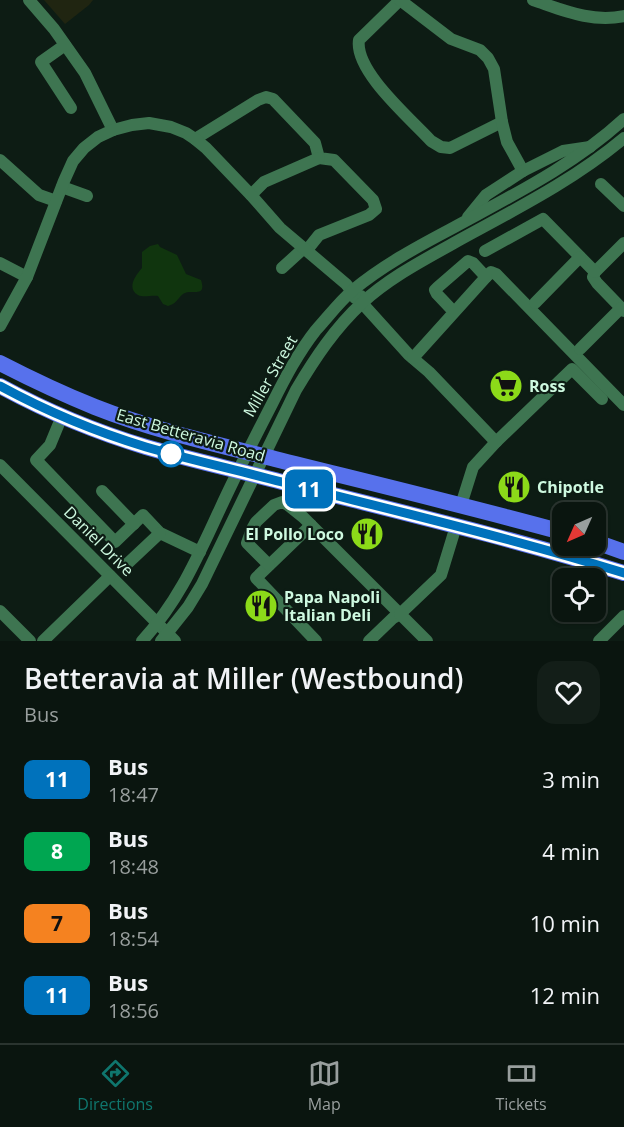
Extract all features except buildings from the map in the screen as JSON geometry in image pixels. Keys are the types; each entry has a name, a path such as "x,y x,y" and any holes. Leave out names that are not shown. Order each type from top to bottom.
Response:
{"highway":[{"name":"East Betteravia Road","path":"0,363 38,383 97,408 146,424 552,529"},
{"name":"East Betteravia Road","path":"0,386 89,428 146,447 456,526 624,573"},
{"path":"456,526 461,505"},
{"path":"606,546 624,552"}],"street":[{"path":"28,0 85,73 113,130"},
{"path":"502,122 447,149 441,147 432,141 376,83 363,62 359,40 400,0 451,39 480,50 494,69 507,142 523,171"},
{"path":"533,0 588,17 624,16"},
{"path":"65,45 41,62 71,108"},
{"path":"195,139 258,100 268,97 273,99 315,143 319,158"},
{"name":"Miller Street","path":"168,639 202,584 290,369 315,332 352,291 380,270 406,253 568,163 624,119"},
{"path":"0,326 27,277 73,161 98,137 113,130 149,123 171,127 186,133 206,148 280,228 346,284 355,295 355,300 324,335 314,359"},
{"name":"Miller Street","path":"255,454 314,359 332,335 362,303 414,266 579,172 624,138"},
{"name":"Miller Street","path":"465,221 486,195 523,171 563,151 591,147"},
{"path":"251,195 264,182 319,158 334,160 373,200 376,209 369,215 319,235 282,268"},
{"path":"0,160 39,195 56,201"},
{"path":"602,184 624,206"},
{"path":"62,187 87,196"},
{"path":"461,505 473,467 578,360 622,310 597,283 594,274 580,257 543,219 485,251"},
{"name":"Miller Street","path":"362,303 360,298 369,288 442,233"},
{"path":"594,274 623,246"},
{"path":"535,303 580,257"},
{"path":"454,312 436,294 435,290 468,261 473,263 486,277"},
{"path":"0,263 27,277"},
{"path":"413,358 491,272 496,274 624,405"},
{"path":"362,303 496,442"},
{"path":"578,360 602,399"},
{"path":"62,416 50,445 36,460 115,542 143,515 160,532 200,552"},
{"name":"Daniel Drive","path":"0,465 158,624 168,639"},
{"name":"Miller Street","path":"141,641 158,624 188,577 246,473"},
{"path":"102,491 134,524"},
{"path":"270,565 247,543 253,525 279,502 285,503 307,521 427,641"},
{"path":"307,521 256,579 316,641"},
{"path":"369,641 441,575 456,526"},
{"path":"127,564 160,532"},
{"path":"43,641 110,576"},
{"path":"0,611 30,641"},
{"path":"599,641 623,618"}],"shaded area":[{"path":"44,0 93,0 65,24"},
{"path":"158,244 177,255 186,274 201,280 202,289 200,291 186,292 168,306 163,304 158,296 142,296 134,292 132,285 142,268 142,252"}],"bus line":[{"name":"11","path":"0,386 89,428 146,447 486,534 624,573"}],"place":[{"name":"Ross","path":"506,386"},
{"name":"Chipotle","path":"514,487"},
{"name":"El Pollo Loco","path":"367,534"},
{"name":"Papa Napoli Italian Deli","path":"261,606"}]}
